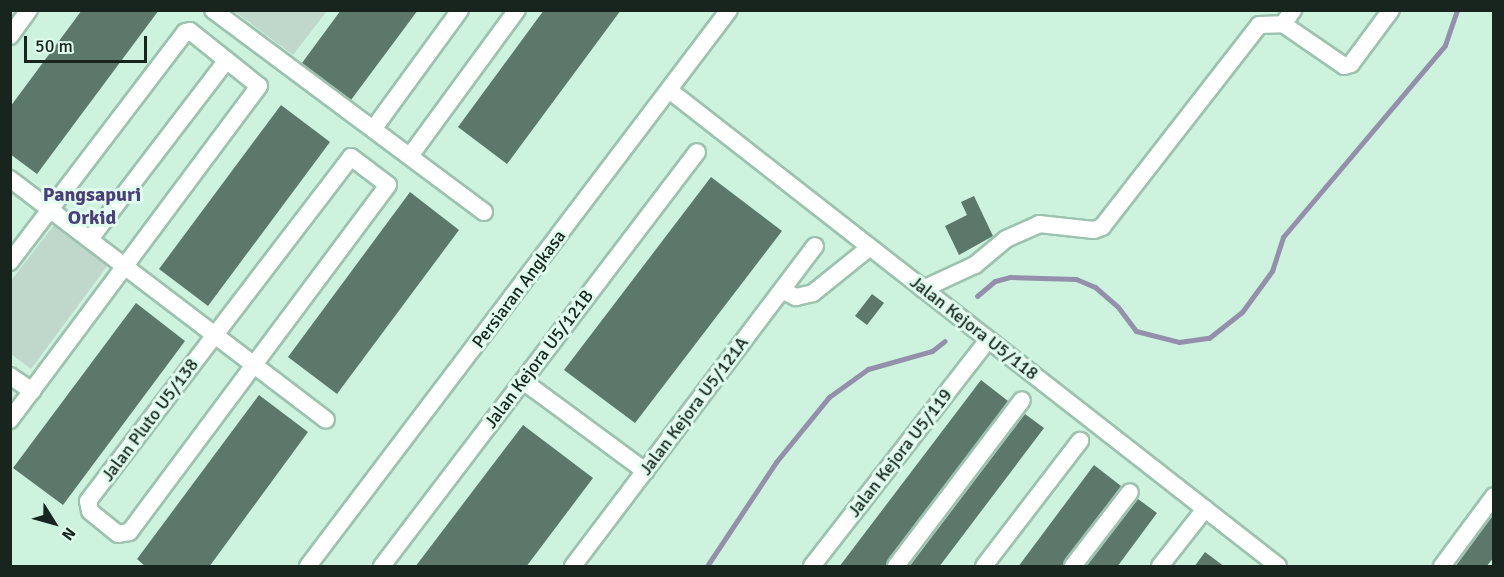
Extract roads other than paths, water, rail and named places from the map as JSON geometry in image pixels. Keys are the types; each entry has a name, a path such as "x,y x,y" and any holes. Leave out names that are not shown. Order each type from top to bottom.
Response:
{"street":[{"path":"10,36 30,10"},
{"path":"213,10 484,212"},
{"path":"374,128 460,10"},
{"path":"410,156 517,10"},
{"name":"Persiaran Angkasa","path":"308,567 729,10"},
{"path":"1283,24 1293,10"},
{"path":"923,289 975,265 1006,239 1039,224 1094,230 1102,227 1252,29 1266,23 1283,24 1341,65 1348,66 1390,10"},
{"path":"10,262 185,32 190,31 257,83 258,90 123,265 10,420"},
{"path":"90,239 227,60"},
{"name":"Jalan Kejora U5/118","path":"669,90 1278,567"},
{"name":"Jalan Kejora U5/121B","path":"382,567 697,152"},
{"name":"Jalan Pluto U5/138","path":"351,157 388,185 253,364 129,532 118,534 90,511 88,501 351,157"},
{"path":"10,179 326,420"},
{"name":"Jalan Kejora U5/121A","path":"573,567 815,246"},
{"path":"782,290 796,297 813,293 870,247"},
{"name":"Jalan Kejora U5/119","path":"812,567 988,340"},
{"path":"10,376 32,391"},
{"path":"523,381 645,471"},
{"path":"896,567 1022,400"},
{"path":"984,567 1080,441"},
{"path":"1073,567 1130,492"},
{"path":"1442,567 1494,496"},
{"path":"1160,567 1205,509"}],"waterway":[{"path":"977,296 995,281 1010,277 1076,279 1095,287 1118,307 1136,331 1179,342 1209,338 1242,312 1272,271 1283,237 1445,45 1457,10"},
{"path":"707,566 776,462 829,397 868,369 932,351 945,341"}],"district":[{"name":"Pangsapuri Orkid","path":"92,206"}]}
